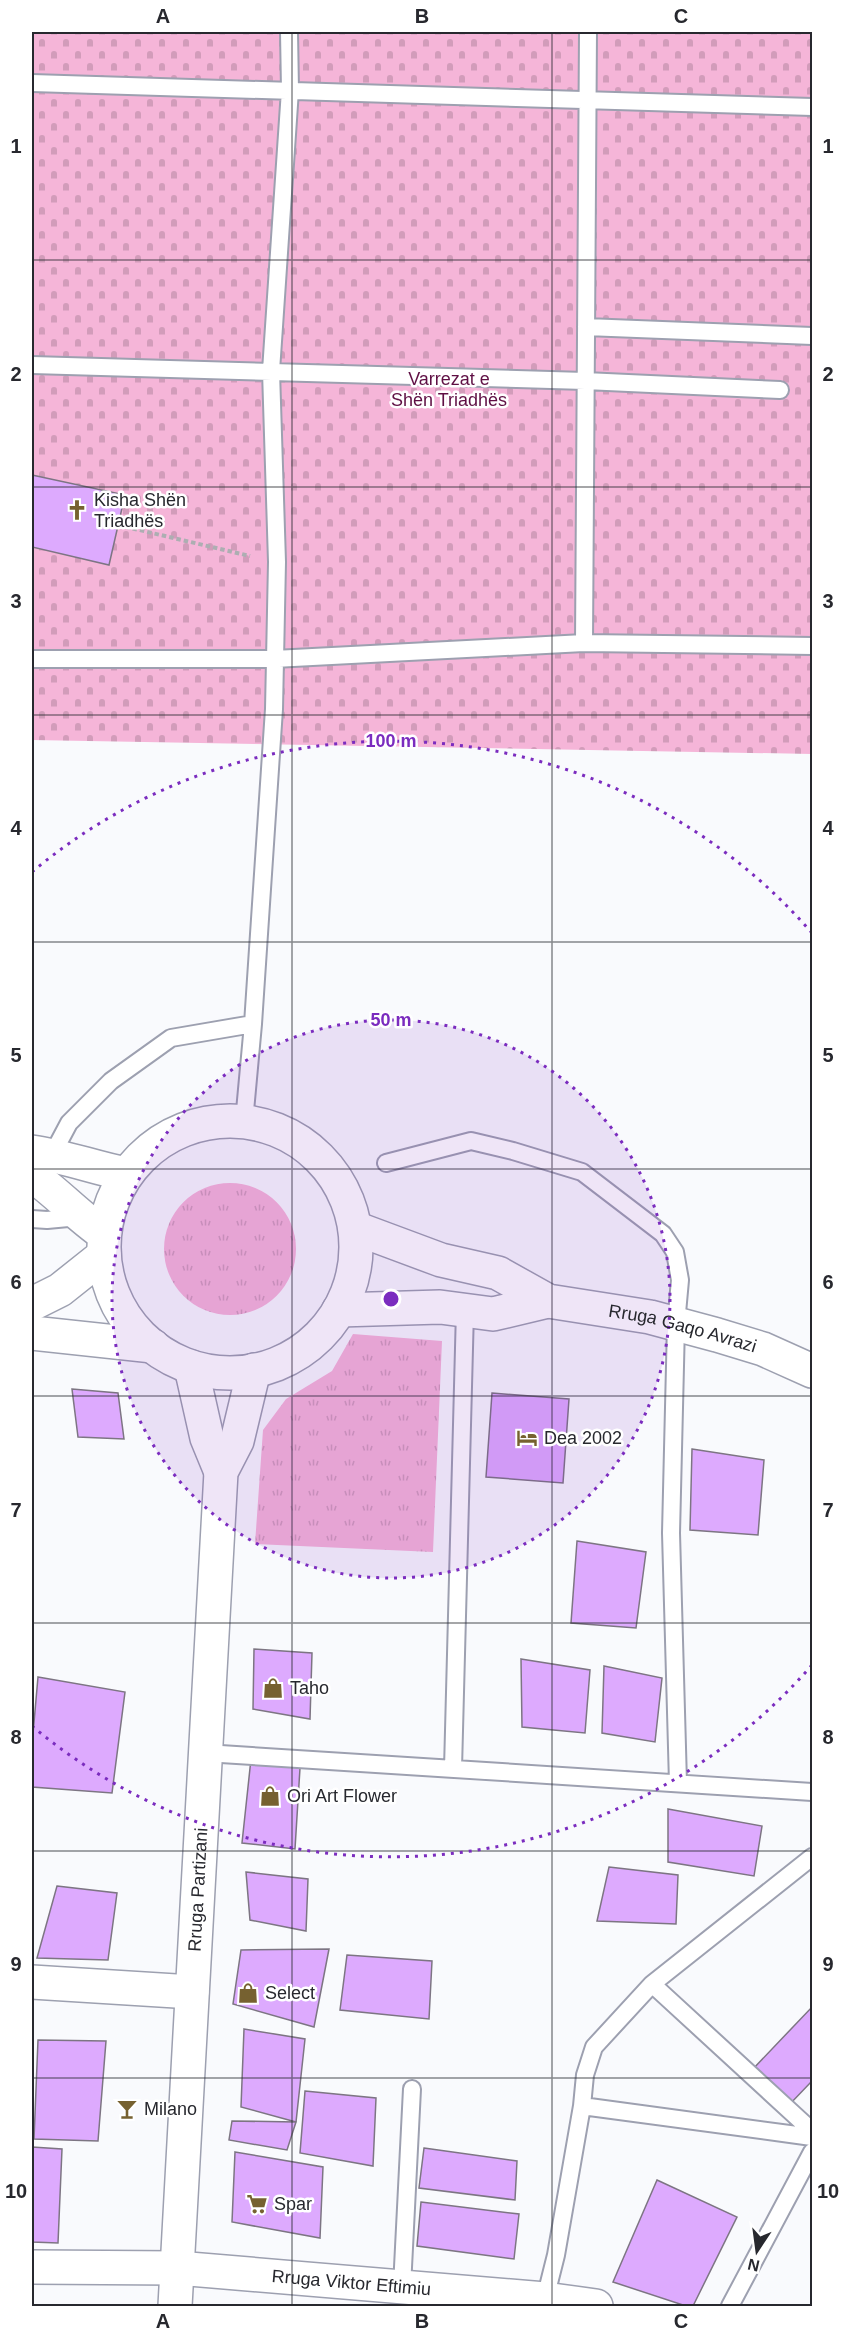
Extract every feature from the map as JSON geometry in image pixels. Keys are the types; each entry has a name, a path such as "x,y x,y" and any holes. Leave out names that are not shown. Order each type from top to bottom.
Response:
{"street":[{"path":"32,1304 60,1290 96,1235 126,1174 140,1158 156,1144 175,1133 216,1122 244,1122 279,1131 298,1141 315,1154 341,1187 355,1228 356,1249 354,1270 339,1310 312,1342 294,1355 254,1370 212,1371 191,1366 171,1358 153,1346 124,1316 114,1297 96,1235 64,1200 38,1161"},
{"path":"38,1161 77,1163 126,1174"},
{"name":"Rruga Gaqo Avrazi","path":"355,1228 441,1260 498,1274 548,1301 650,1317 763,1349 813,1371"},
{"name":"Rruga Gaqo Avrazi","path":"339,1310 440,1307 493,1314 548,1301"},
{"path":"32,1333 153,1346"},
{"name":"Rruga Partizani","path":"191,1366 207,1438 221,1472"},
{"name":"Rruga Partizani","path":"175,2307 221,1472 237,1441 254,1370"},
{"path":"32,1982 192,1992"},
{"name":"Rruga Viktor Eftimiu","path":"32,2267 177,2268 384,2289 545,2300 596,2307"}],"lane":[{"path":"244,1122 253,1024 274,709 278,562 271,371 290,90 289,32"},
{"path":"584,643 588,32"},
{"path":"32,83 813,107"},
{"path":"586,327 813,336"},
{"path":"32,364 585,381 780,390"},
{"path":"32,659 274,659 584,643 813,646"},
{"path":"38,1161 69,1123 111,1081 171,1038 253,1024"},
{"path":"386,1163 471,1140 582,1172 663,1234 675,1252 680,1280 676,1324 671,1533 678,1783"},
{"path":"32,1218 47,1220 96,1235"},
{"path":"453,1769 465,1310"},
{"path":"205,1753 813,1792"},
{"path":"545,2300 556,2255 582,2106 585,2075 594,2047 652,1984 813,1857"},
{"path":"652,1984 813,2131"},
{"path":"384,2289 412,2089"},
{"path":"582,2106 813,2137"},
{"path":"730,2307 813,2152"}],"path":[{"path":"118,525 278,562"}],"green space":[{"name":"Varrezat e Shën Triadhës","path":"32,32 812,32 812,754 32,740"},
{"path":"230,1183 255,1188 277,1202 291,1224 296,1249 291,1274 277,1296 255,1310 230,1315 205,1310 183,1296 169,1274 164,1249 169,1224 183,1202 205,1188"},
{"path":"353,1334 442,1341 433,1552 255,1544 263,1430 286,1399 332,1371"}],"building":[{"name":"Kisha Shën Triadhës","path":"32,475 125,495 109,565 32,547"},
{"path":"72,1389 118,1393 124,1439 78,1437"},
{"name":"Dea 2002","path":"492,1393 569,1399 563,1483 486,1477"},
{"path":"692,1449 764,1460 758,1535 690,1530"},
{"path":"577,1541 646,1552 636,1628 571,1623"},
{"path":"254,1649 312,1653 310,1719 253,1709"},
{"path":"521,1659 590,1670 585,1733 522,1727"},
{"path":"604,1666 662,1678 655,1742 602,1733"},
{"path":"38,1677 125,1692 112,1793 32,1787 32,1745"},
{"path":"251,1759 300,1768 295,1849 242,1843"},
{"path":"668,1809 762,1826 754,1876 668,1862"},
{"path":"609,1867 678,1875 676,1924 597,1921"},
{"path":"246,1872 308,1879 306,1931 250,1920"},
{"path":"57,1886 117,1893 108,1960 37,1958"},
{"path":"329,1949 314,2027 233,2004 241,1950"},
{"path":"347,1955 432,1961 429,2019 340,2010"},
{"path":"812,2007 812,2081 789,2105 752,2070"},
{"path":"244,2029 305,2039 296,2122 241,2107"},
{"path":"38,2040 106,2041 98,2141 34,2139"},
{"path":"305,2091 376,2098 373,2166 300,2153"},
{"path":"232,2121 296,2122 287,2150 229,2140"},
{"path":"32,2147 62,2149 58,2243 32,2242"},
{"path":"424,2148 517,2161 515,2200 419,2188"},
{"path":"235,2152 323,2167 320,2238 232,2222"},
{"path":"657,2180 737,2217 693,2306 686,2306 613,2282"},
{"path":"421,2202 519,2214 514,2259 417,2246"}],"place":[{"name":"Kisha Shën Triadhës","path":"77,510"},
{"name":"Dea 2002","path":"527,1438"},
{"name":"Taho","path":"273,1688"},
{"name":"Ori Art Flower","path":"270,1796"},
{"name":"Select","path":"248,1993"},
{"name":"Milano","path":"127,2109"},
{"name":"Spar","path":"257,2204"}]}
